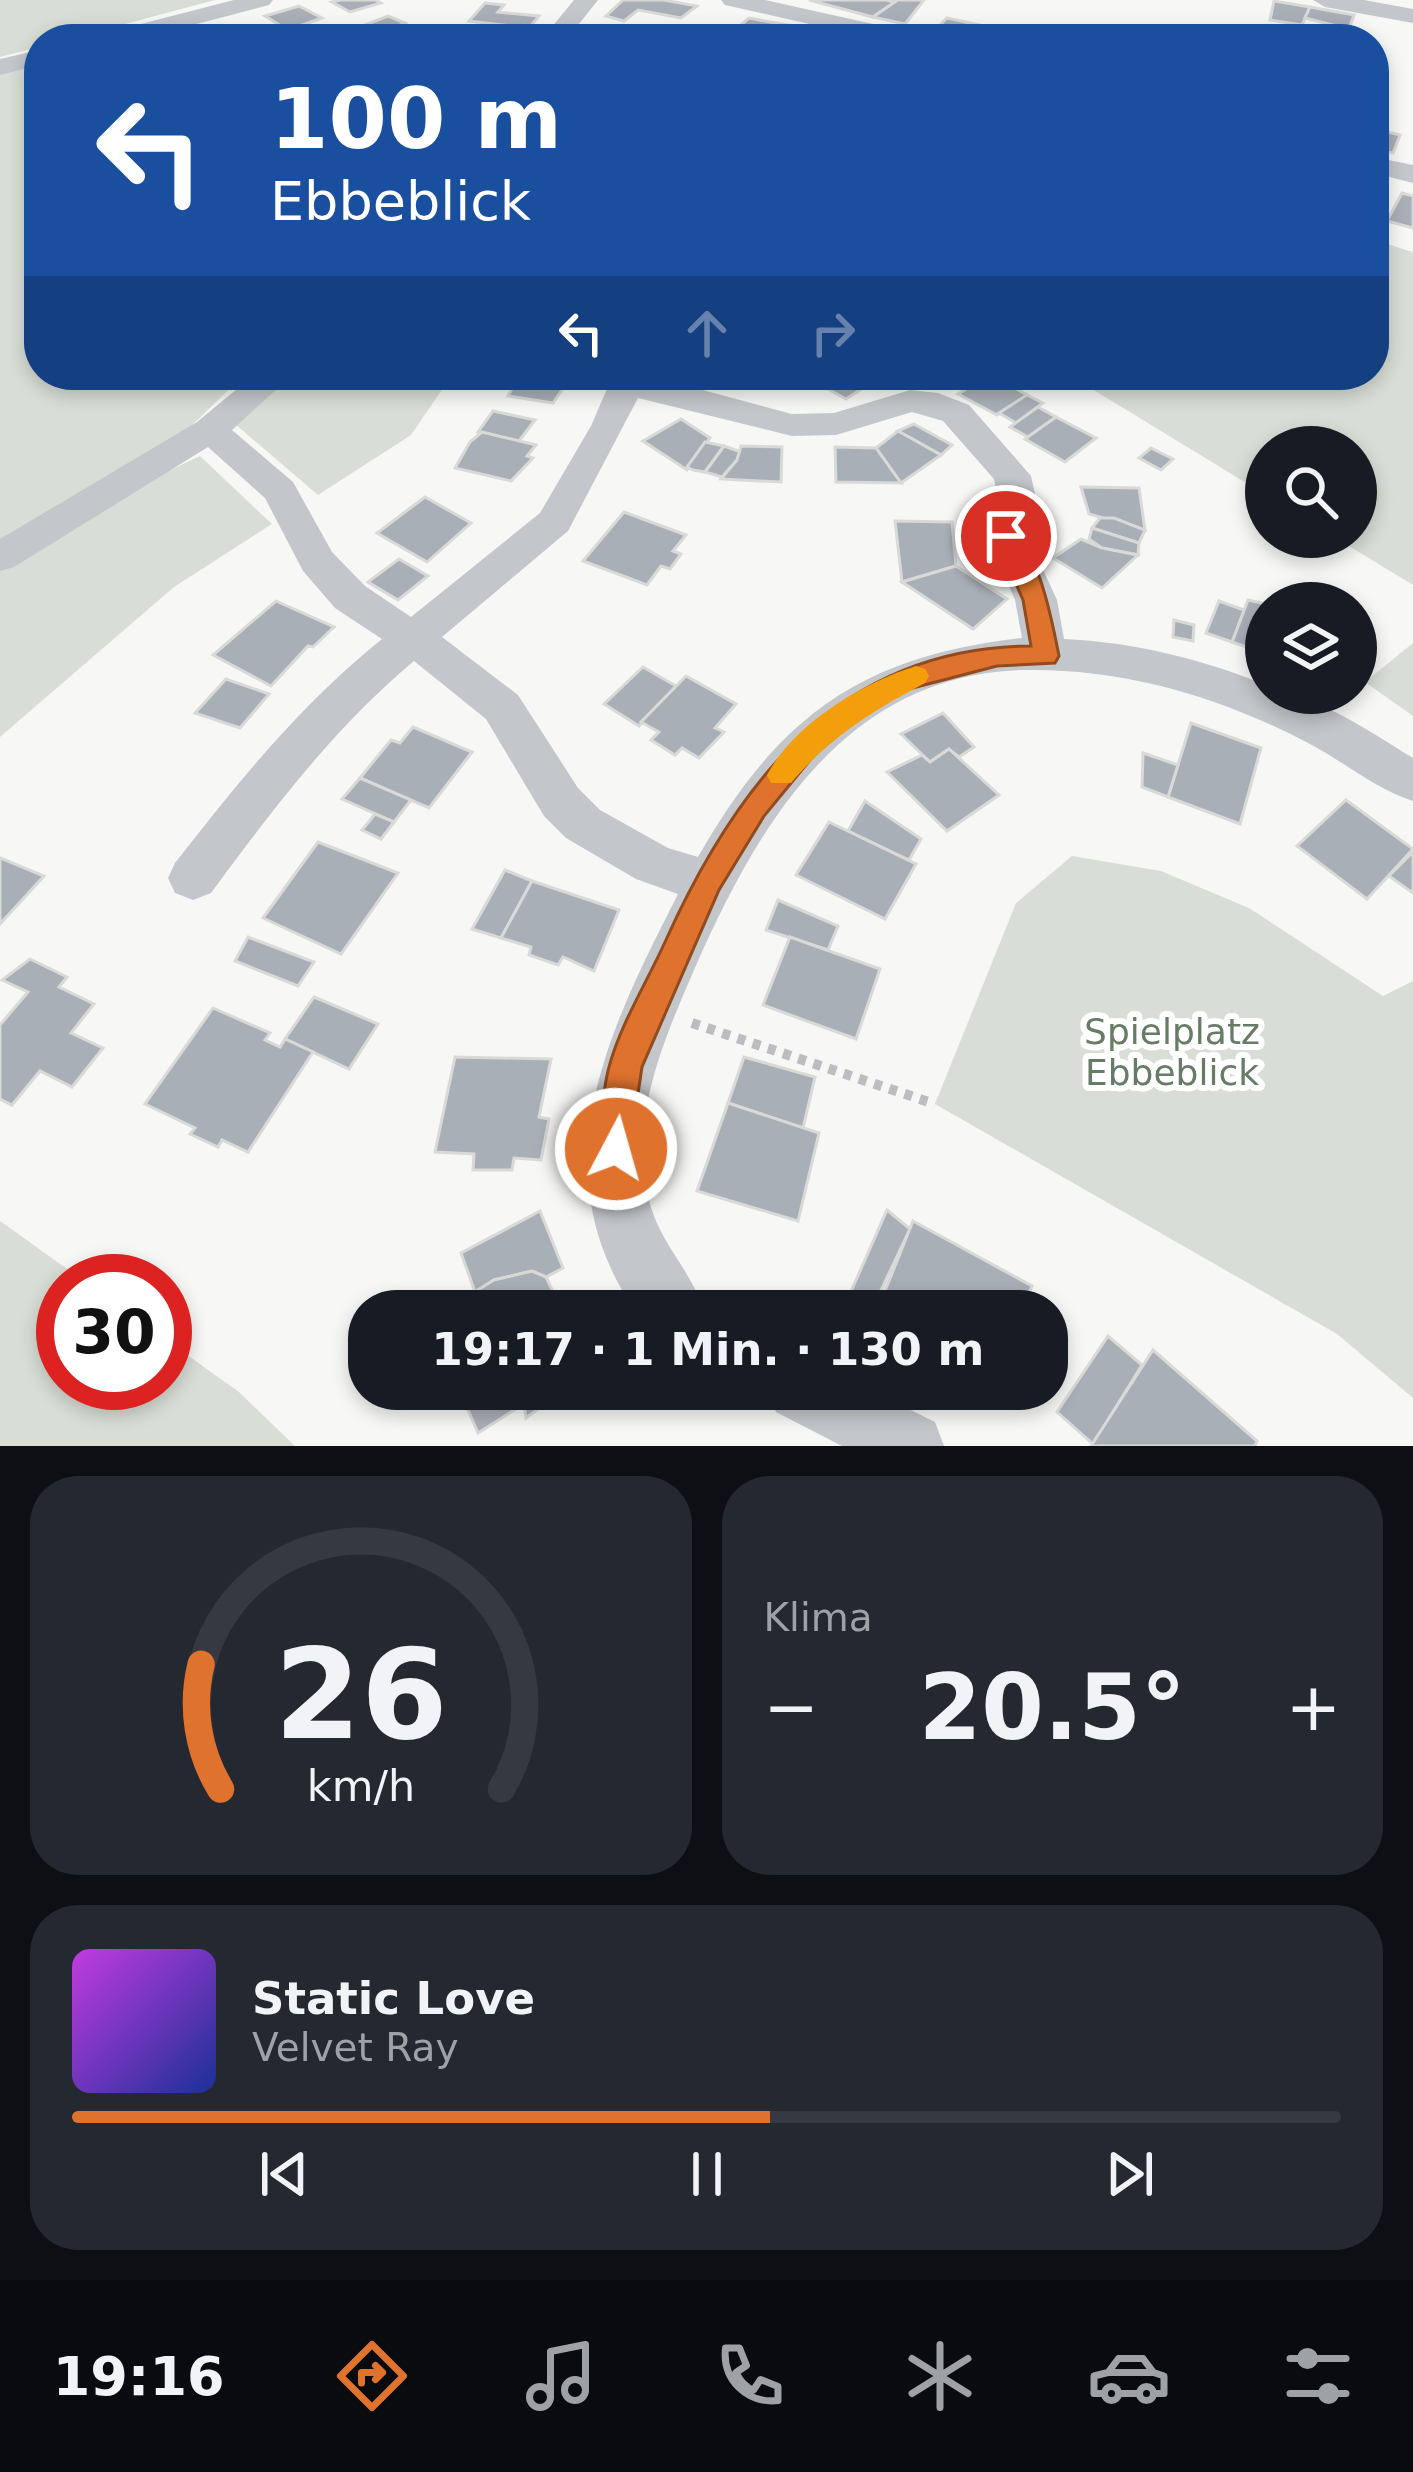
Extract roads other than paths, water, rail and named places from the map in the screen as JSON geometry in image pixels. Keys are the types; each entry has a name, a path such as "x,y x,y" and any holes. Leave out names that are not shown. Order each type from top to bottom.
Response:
{"street":[{"path":"169,24 261,0"},
{"path":"566,24 586,0"},
{"path":"1325,0 1413,16"},
{"path":"746,1 809,24"},
{"path":"0,557 210,430 257,390"},
{"path":"193,878 277,767 352,688 554,523 623,390"},
{"path":"664,390 792,425 836,424 910,401 938,404 956,413 1012,476 1017,498 1006,536 1031,585 1046,656"},
{"path":"210,430 280,491 317,561 350,597 465,674 502,707 561,802 583,824 653,864 707,883"},
{"path":"657,1290 624,1230 615,1179 616,1119 626,1067 707,883 754,807 805,746 848,711 897,682 997,656 1116,660 1253,694 1314,721 1413,782"},
{"path":"840,1410 911,1446"}],"park label":[{"name":"Spielplatz Ebbeblick","path":"1172,1052"}]}
